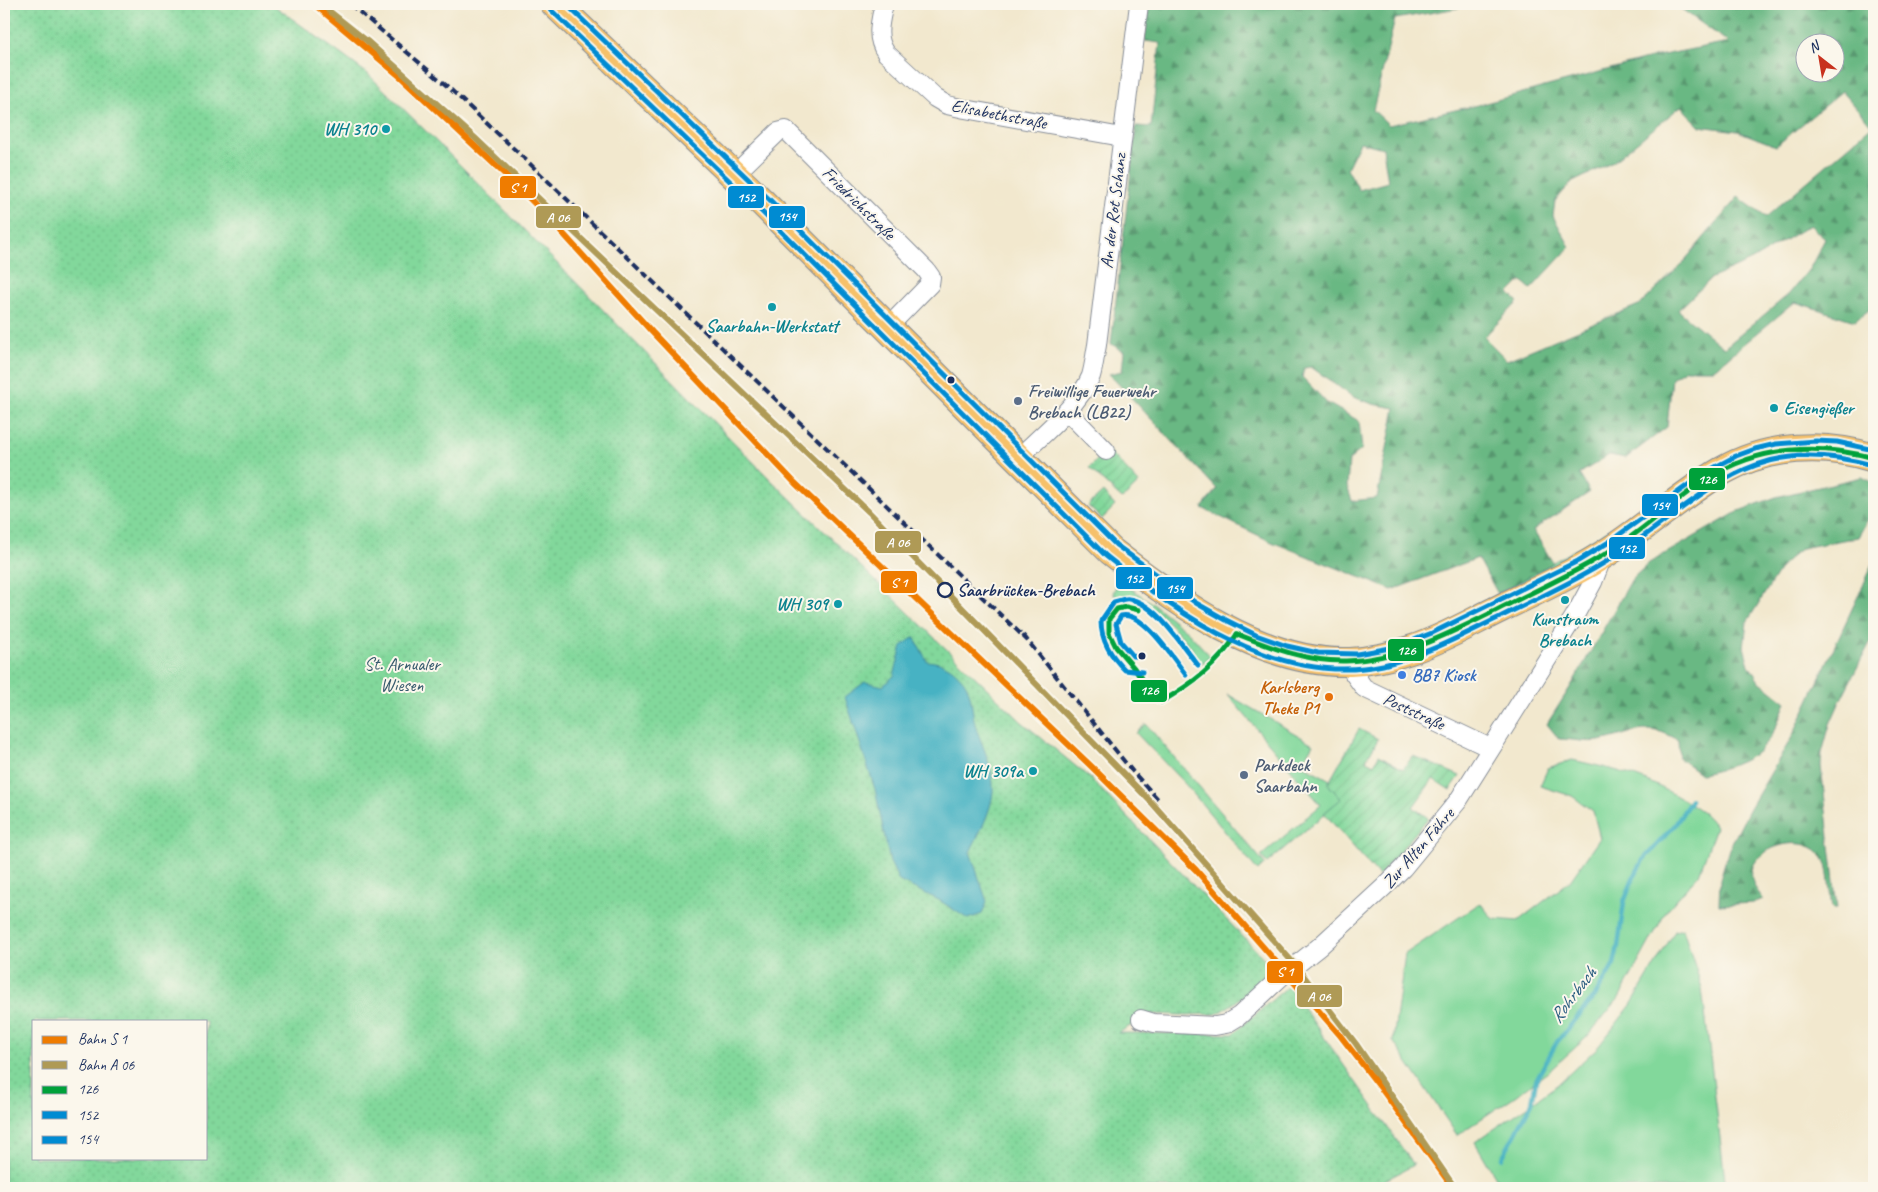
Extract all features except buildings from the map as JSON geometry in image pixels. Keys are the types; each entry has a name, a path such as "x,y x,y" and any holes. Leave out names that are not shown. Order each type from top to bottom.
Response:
{"main road":[{"path":"555,4 734,175 1019,457 1111,551 1141,574 1192,608 1237,634 1272,648 1302,657 1350,662 1398,653 1429,643 1559,580 1602,556 1692,490 1723,470 1780,451 1814,448 1844,451 1874,458"}],"street":[{"name":"Elisabethstraße","path":"884,4 878,34 880,44 886,53 935,98 947,105 1122,137"},
{"name":"An der Rot Schanz","path":"1019,457 1066,411 1091,376 1139,4"},
{"name":"Friedrichstraße","path":"734,175 778,132 786,130 920,264 931,277 930,284 887,328"},
{"path":"1066,411 1106,450"},
{"name":"Zur Alten Fähre","path":"1141,1019 1154,1023 1215,1026 1226,1024 1238,1016 1281,977 1319,948 1403,868 1458,801 1587,595 1598,571 1602,556"},
{"name":"Poststraße","path":"1350,662 1354,674 1364,688 1490,748"}],"green space":[{"name":"St. Arnualer Wiesen","path":"4,4 272,4 368,74 771,480 1022,722 1090,778 1275,970 1233,1004 1216,1014 1151,1014 1118,1033 1233,1034 1288,986 1414,1165 1370,1188 4,1188"},
{"path":"1149,4 1481,4 1395,19 1373,110 1389,125 1482,104 1658,56 1728,42 1680,8 1679,4 1874,4 1874,306 1855,321 1795,302 1714,369 1686,369 1672,378 1667,427 1626,458 1609,455 1579,474 1590,492 1533,530 1553,563 1498,594 1478,558 1392,590 1272,542 1202,508 1217,489 1109,374 1122,371 1124,351 1111,344 1136,126 1151,127 1160,43 1145,41","holes":["1842,91 1872,126 1766,217 1738,197 1680,266 1641,304 1507,360 1484,337 1518,302 1509,293 1521,281 1531,289 1570,247 1553,216 1555,201 1571,183 1613,162 1681,106 1699,126 1738,131 1776,146","1360,142 1383,148 1388,182 1359,190 1347,168","1810,225 1825,239 1810,268 1789,294 1724,348 1678,310 1712,278 1752,260","1311,367 1353,397 1373,404 1395,408 1377,498 1352,501 1347,486 1349,460 1362,449 1359,421 1327,403 1302,377 1304,368"]},
{"path":"1105,452 1111,453 1139,483 1122,499 1089,468"},
{"path":"1862,477 1874,483 1874,509 1858,537 1802,548 1783,564 1747,622 1744,647 1749,665 1758,680 1786,702 1773,732 1762,748 1750,758 1716,771 1701,774 1679,758 1678,740 1657,731 1639,731 1594,741 1559,739 1547,724 1632,579 1649,563 1739,511 1776,497"},
{"path":"1103,492 1115,506 1102,519 1088,506"},
{"path":"1610,529 1609,536 1599,543 1514,589 1512,586"},
{"path":"1874,562 1874,635 1830,724 1822,753 1821,766 1837,908 1832,908 1825,862 1817,851 1806,845 1793,844 1779,846 1767,851 1757,859 1752,870 1753,882 1763,899 1753,903 1719,905 1720,879 1729,849 1750,808 1792,737"},
{"path":"1119,580 1189,633 1211,657 1202,663 1194,660 1192,657 1193,650 1161,615 1138,601 1115,596 1113,593"},
{"path":"1227,694 1313,744 1301,764 1330,780 1328,784 1342,799 1267,863 1261,856 1321,805"},
{"path":"1146,724 1265,864 1258,871 1186,785 1136,733"},
{"path":"1359,729 1378,739 1366,760 1374,764 1379,755 1403,769 1413,756 1460,776 1450,790 1433,779 1413,807 1428,818 1379,876 1324,813 1341,799 1328,784"},
{"path":"1572,760 1615,770 1666,790 1696,807 1716,827 1699,874 1667,910 1619,998 1586,1038 1548,1072 1457,1135 1393,1041 1405,954 1480,903 1493,919 1518,921 1570,881 1600,838 1593,811 1572,796 1540,786 1548,768"},
{"path":"1683,929 1702,988 1726,1188 1502,1188 1475,1142 1557,1085 1598,1047 1631,1005 1675,931"}],"water":[{"path":"914,637 927,661 943,664 951,668 966,685 969,691 974,722 992,775 993,791 990,807 970,852 987,902 982,914 968,919 939,900 899,881 890,862 875,789 845,697 865,682 883,686 894,676 902,646"}],"waterway":[{"name":"Rohrbach","path":"1502,1158 1532,1103 1536,1080 1557,1042 1595,996 1614,964 1624,902 1643,860 1675,825 1691,800"}],"railway":[{"path":"350,4 447,86 527,161 1027,640"},
{"path":"1023,635 1133,772 1158,799"}],"transit line":[{"path":"314,4 402,78 510,179 550,219 652,332 795,483 1092,767 1196,870 1339,1034 1453,1188"},
{"name":"154","path":"566,4 769,199 1116,545 1196,603 1256,635 1287,646 1318,653 1357,654 1396,647 1432,633 1578,561 1609,542 1706,472 1736,456 1755,449 1776,444 1816,441 1837,442 1874,450"},
{"name":"152","path":"550,9 759,209 1106,556 1167,602 1200,623 1234,642 1270,656 1307,666 1345,669 1383,665 1398,661 1456,638 1584,575 1633,544 1690,502 1742,471 1769,461 1799,456 1833,457 1872,465"},
{"path":"328,10 367,41 475,138 869,512 1153,804 1296,966 1356,1044 1455,1188"},
{"name":"126","path":"1237,634 1304,657 1332,661 1368,659 1389,655 1410,649 1451,632 1583,567 1625,541 1699,484 1729,467 1769,453 1790,450 1832,450 1874,458"},
{"name":"154","path":"1142,672 1125,670 1111,654 1101,628 1101,621 1114,602 1123,599 1139,602 1149,608 1167,626 1198,665"},
{"name":"126","path":"1139,610 1126,607 1117,609 1109,619 1109,633 1116,647 1134,668 1155,699 1161,702 1204,673 1230,645 1237,634"},
{"name":"152","path":"1142,656 1133,656 1121,642 1116,624 1121,616 1130,616 1148,628 1186,675"}],"place":[{"name":"WH 310","path":"386,129"},
{"name":"Saarbahn-Werkstatt","path":"772,307"},
{"name":"Freiwillige Feuerwehr Brebach (LB22)","path":"1018,401"},
{"name":"Eisengießer","path":"1774,408"},
{"name":"Saarbrücken-Brebach","path":"945,590"},
{"name":"Kunstraum Brebach","path":"1565,600"},
{"name":"WH 309","path":"838,604"},
{"name":"BB7 Kiosk","path":"1402,675"},
{"name":"Karlsberg Theke P1","path":"1329,697"},
{"name":"WH 309a","path":"1033,771"},
{"name":"Parkdeck Saarbahn","path":"1244,775"}]}
